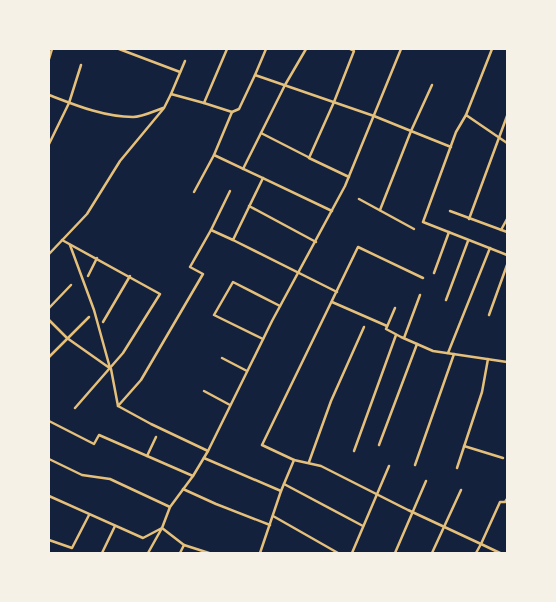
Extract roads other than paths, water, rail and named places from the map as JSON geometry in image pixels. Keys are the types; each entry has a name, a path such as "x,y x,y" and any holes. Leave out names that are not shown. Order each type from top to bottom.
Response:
{"street":[{"path":"49,59 52,49"},
{"path":"119,49 180,72"},
{"path":"204,103 226,49"},
{"path":"171,94 232,112 239,109 266,49"},
{"path":"243,169 285,85 306,49"},
{"path":"309,158 334,102 354,50 350,49"},
{"path":"148,553 162,528 170,507 193,476 208,451 280,306 332,211 349,177 401,49"},
{"path":"492,49 466,115 456,132 422,222 507,255"},
{"path":"49,254 87,214 120,161 164,108 185,61"},
{"path":"49,144 69,103 81,65"},
{"path":"254,75 374,116 451,147"},
{"path":"380,210 411,131 432,85"},
{"path":"49,95 69,103 110,114 134,117 164,108"},
{"path":"194,192 214,155 232,112"},
{"path":"466,115 507,143"},
{"path":"469,219 507,116"},
{"path":"261,133 349,177"},
{"path":"214,155 332,211"},
{"path":"233,240 263,178"},
{"path":"118,406 141,380 203,274 190,267 230,191"},
{"path":"359,200 414,229"},
{"path":"249,206 316,242"},
{"path":"450,211 507,232"},
{"path":"501,230 507,219"},
{"path":"211,230 337,292"},
{"path":"434,273 449,232"},
{"path":"62,240 98,258 160,294 124,354 75,408"},
{"path":"446,300 468,240"},
{"path":"70,244 94,310 111,369 118,406"},
{"path":"423,278 358,247 262,445 294,460 320,466 413,513 500,553"},
{"path":"448,353 490,248"},
{"path":"88,276 98,258"},
{"path":"489,315 507,266"},
{"path":"103,322 130,276"},
{"path":"263,339 214,315 233,282 280,306"},
{"path":"49,308 71,285"},
{"path":"404,338 420,295"},
{"path":"332,302 387,326 386,328 396,335 433,350 507,362"},
{"path":"387,326 396,308"},
{"path":"49,357 89,317"},
{"path":"49,320 67,338 111,369"},
{"path":"309,462 332,400 364,327"},
{"path":"354,451 396,335"},
{"path":"379,446 417,344"},
{"path":"414,465 454,354"},
{"path":"222,358 247,371"},
{"path":"456,468 482,392 488,359"},
{"path":"204,391 230,405"},
{"path":"118,406 208,451"},
{"path":"49,421 94,444 99,435 193,476"},
{"path":"147,456 156,437"},
{"path":"464,446 503,458"},
{"path":"49,458 82,475 110,479 170,507"},
{"path":"204,458 281,491"},
{"path":"260,553 281,491 294,460"},
{"path":"352,553 389,466"},
{"path":"396,553 426,481"},
{"path":"284,484 363,526"},
{"path":"183,489 270,525"},
{"path":"432,553 461,490"},
{"path":"49,496 143,538 162,528"},
{"path":"476,553 500,502 505,502 507,499"},
{"path":"70,553 89,515"},
{"path":"273,516 338,553"},
{"path":"102,553 115,526"},
{"path":"162,528 184,545 209,553"},
{"path":"49,540 72,548"},
{"path":"180,553 184,545"}]}
